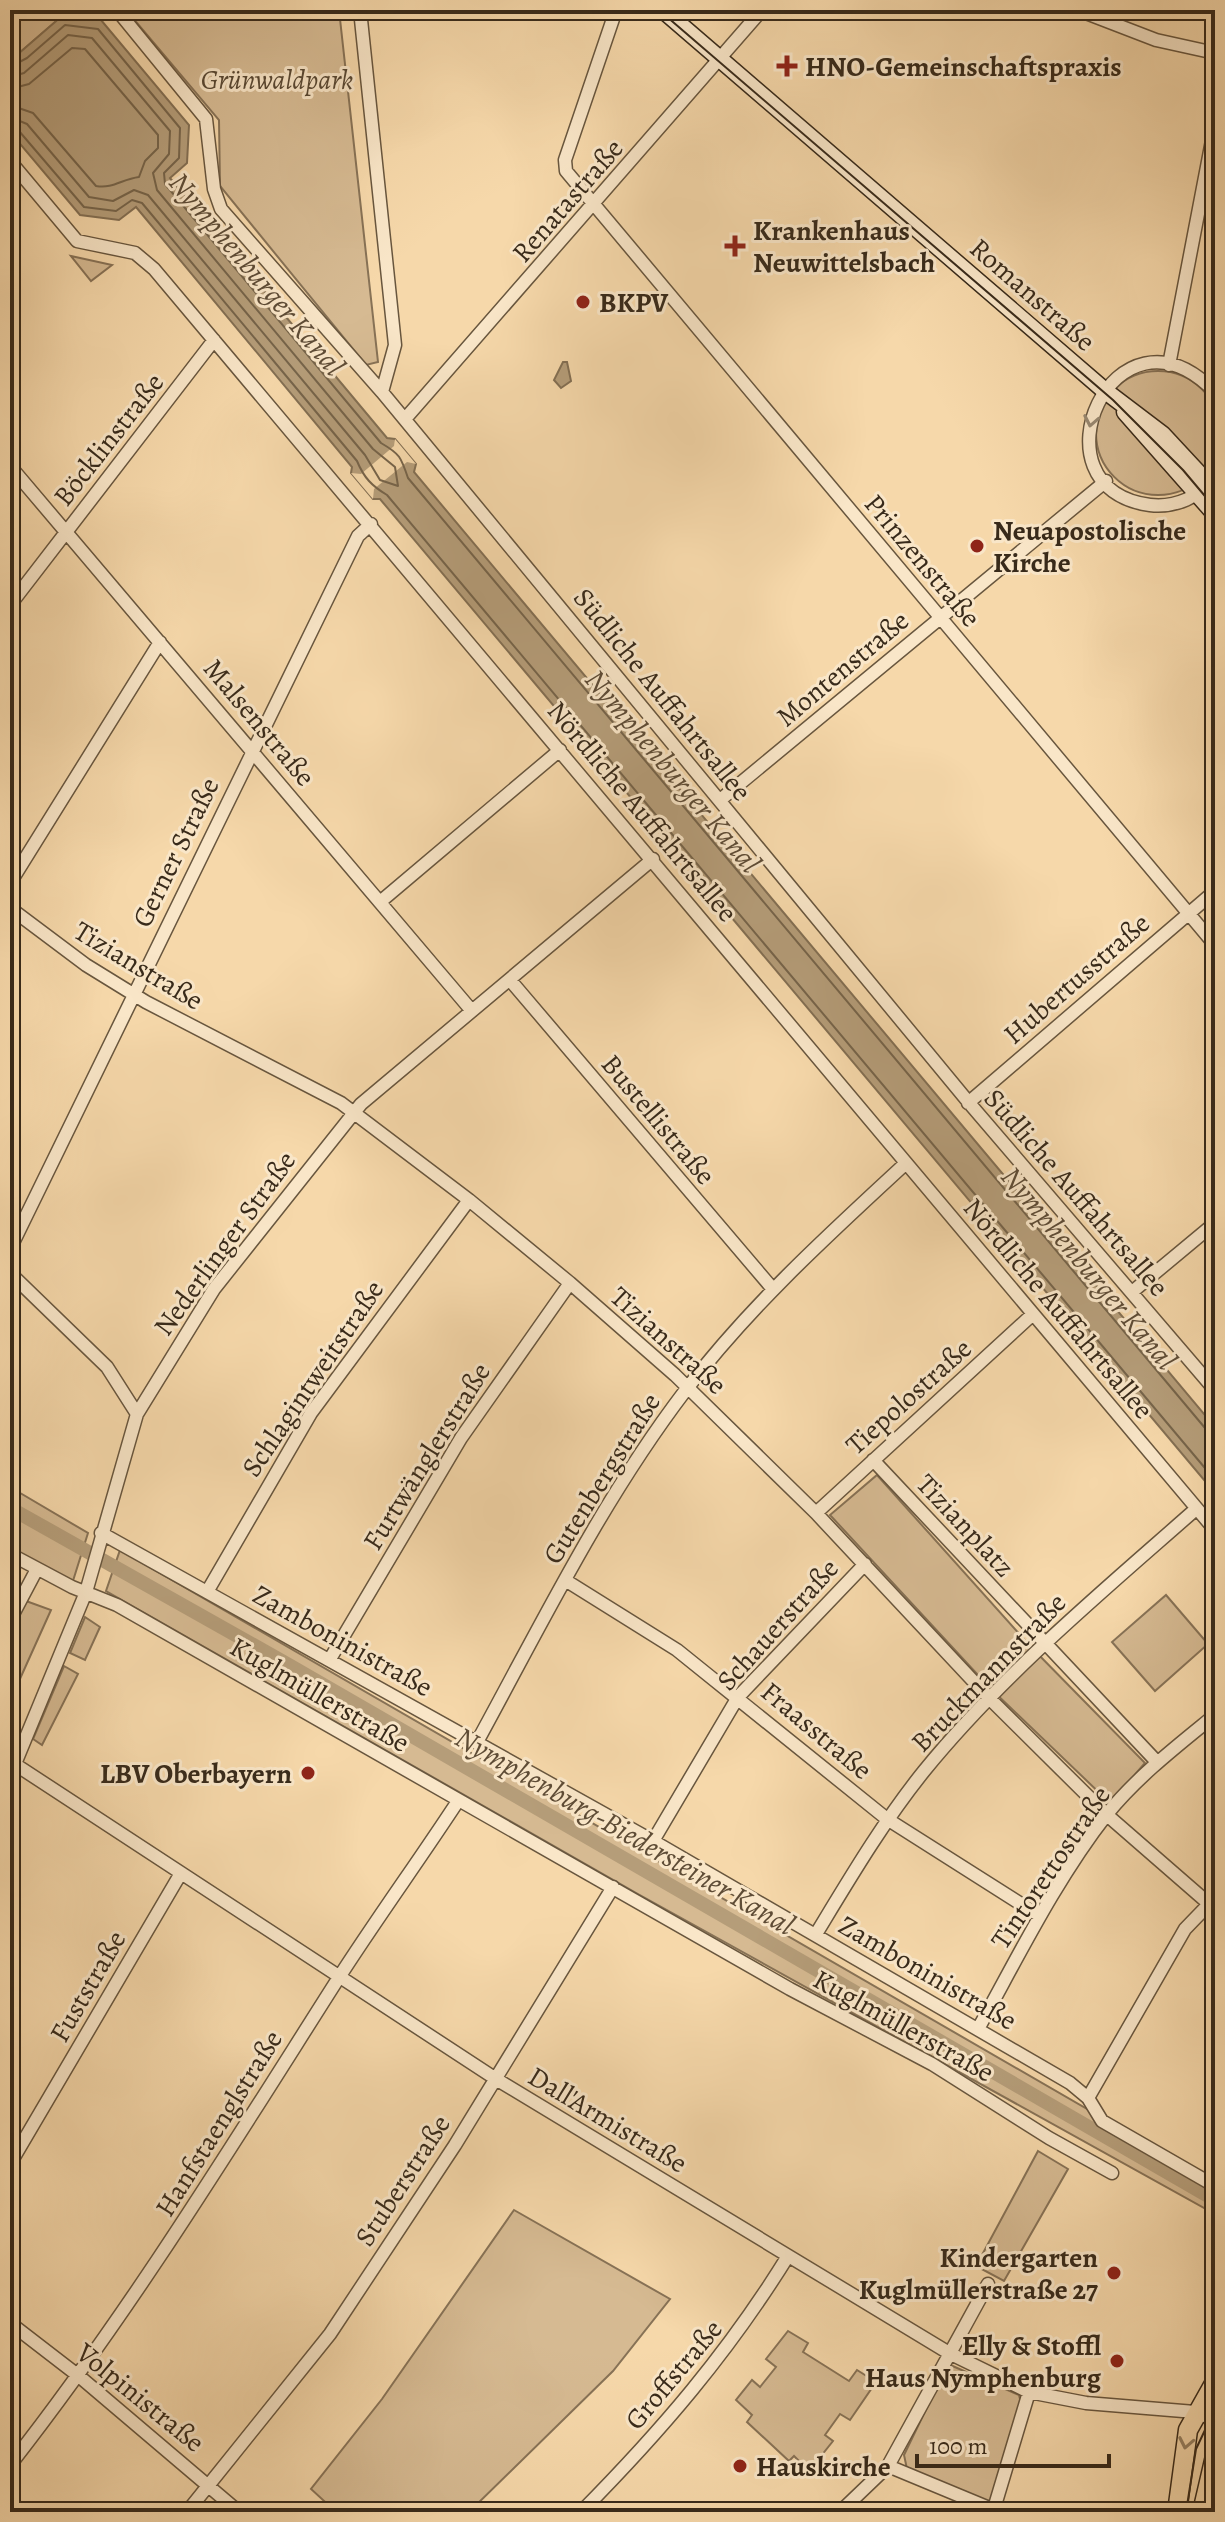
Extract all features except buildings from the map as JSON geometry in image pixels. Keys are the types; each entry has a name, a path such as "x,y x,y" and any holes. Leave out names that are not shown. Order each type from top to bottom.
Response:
{"main road":[{"name":"Romanstraße","path":"663,10 1110,394 1129,420 1209,486 1215,514"},
{"path":"1177,2512 1185,2443 1195,2412 1215,2382"},
{"path":"1202,2512 1215,2456"}],"street":[{"name":"Südliche Auffahrtsallee","path":"117,10 206,119 214,189 221,209 405,419 968,1103 1215,1390"},
{"path":"360,10 395,345 382,392"},
{"name":"Prinzenstraße","path":"616,10 565,160 566,171 1215,945"},
{"name":"Renatastraße","path":"405,419 595,205 762,10"},
{"path":"1078,10 1156,40 1215,53"},
{"path":"1169,365 1215,125"},
{"name":"Nördliche Auffahrtsallee","path":"10,161 77,241 135,253 154,269 1215,1530"},
{"name":"Böcklinstraße","path":"10,605 214,340"},
{"path":"1209,486 1177,503 1151,505 1126,497 1106,481 1093,460 1088,435 1092,411 1130,370 1149,365 1169,365 1194,374 1215,392"},
{"name":"Malsenstraße","path":"10,466 472,1011"},
{"name":"Montenstraße","path":"720,800 1106,481"},
{"name":"Gerner Straße","path":"10,1249 358,536 371,524"},
{"path":"10,883 160,642"},
{"path":"380,902 560,750"},
{"name":"Nederlinger Straße","path":"12,1767 86,1592 137,1414 214,1289 353,1113 653,859"},
{"name":"Hubertusstraße","path":"968,1103 1215,891"},
{"name":"Tizianstraße","path":"10,908 86,965 132,994 331,1097 469,1200 570,1283 687,1388 816,1513 990,1699 1107,1815 1213,1903"},
{"name":"Bustellistraße","path":"510,980 772,1288"},
{"name":"Gutenbergstraße","path":"477,1742 627,1474 687,1388 772,1288 905,1164"},
{"name":"Schlagintweitstraße","path":"207,1592 311,1413 469,1200"},
{"path":"1132,1292 1215,1223"},
{"path":"10,1273 107,1367 137,1414"},
{"name":"Furtwänglerstraße","path":"330,1659 461,1438 570,1283"},
{"name":"Tiepolostraße","path":"816,1513 1033,1314"},
{"name":"Tizianplatz","path":"873,1460 1157,1762"},
{"name":"Bruckmannstraße","path":"816,1934 887,1819 926,1769 990,1699 1046,1645 1196,1509"},
{"name":"Zamboninistraße","path":"101,1533 816,1934 1070,2083 1088,2098 1102,2121 1215,2186"},
{"name":"Kuglmüllerstraße","path":"10,1554 117,1605 790,1989 932,2064 1112,2173"},
{"name":"Schauerstraße","path":"653,1841 738,1697 865,1564"},
{"path":"10,1620 37,1569"},
{"name":"Fraasstraße","path":"565,1580 635,1622 738,1697 887,1819 1040,1916"},
{"name":"Tintorettostraße","path":"978,2029 1040,1916 1107,1815 1157,1762 1215,1715"},
{"name":"Dall'Armistraße","path":"12,1767 181,1873 496,2079 949,2353 1029,2392 1086,2403 1195,2412 1215,2420"},
{"name":"Hanfstaenglstraße","path":"10,2465 80,2377 202,2196 339,1978 458,1801"},
{"name":"Fuststraße","path":"10,2164 181,1873"},
{"name":"Stuberstraße","path":"187,2512 330,2334 496,2079 613,1887"},
{"path":"1088,2098 1185,1929 1213,1903"},
{"name":"Groffstraße","path":"581,2512 651,2440 708,2374 757,2308 788,2256"},
{"path":"840,2512 888,2466 988,2284"},
{"name":"Volpinistraße","path":"10,2323 80,2377 239,2512"},
{"path":"888,2466 994,2511 1029,2392"}],"green space":[{"path":"10,10 93,10 101,20 62,16 10,61"},
{"name":"Grünwaldpark","path":"126,10 339,10 378,362 366,365 220,186 219,120"},
{"path":"71,256 112,265 91,281"},
{"path":"1158,371 1182,375 1202,389 1216,409 1220,433 1216,457 1202,477 1182,491 1158,495 1134,491 1114,477 1100,457 1096,433 1100,409 1114,389 1134,375"},
{"path":"877,1475 1030,1646 1145,1763 1110,1803 990,1688 830,1515"},
{"path":"10,1487 88,1533 72,1584 10,1547"},
{"path":"120,1550 1215,2183 1215,2214 638,1894 106,1591"},
{"path":"1166,1595 1208,1644 1155,1691 1112,1642"},
{"path":"26,1601 51,1610 10,1701 10,1635"},
{"path":"85,1617 100,1627 85,1660 70,1653"},
{"path":"64,1666 78,1674 42,1745 33,1739"},
{"path":"1038,2151 1068,2169 1004,2281 976,2266"},
{"path":"514,2210 670,2299 613,2371 469,2512 336,2512 311,2489 382,2399"},
{"path":"788,2331 808,2343 803,2352 849,2381 857,2370 876,2382 850,2420 840,2414 825,2435 833,2441 809,2471 794,2456 789,2461 747,2422 752,2415 736,2400 752,2380 760,2387 776,2367 766,2359"},
{"path":"948,2364 1019,2395 1021,2403 991,2504 907,2469 904,2455"}],"water":[{"name":"Nymphenburger Kanal","path":"62,16 101,20 189,125 187,163 170,178 387,438 395,439 416,464 414,472 1215,1427 1215,1493 380,499 373,499 351,473 352,467 136,207 119,220 80,215 10,132 10,61"},
{"path":"563,362 567,362 571,381 561,388 554,380"}],"pier":[{"path":"395,439 416,464 407,462 374,489 373,499 351,473 361,474 394,446"}],"waterway":[{"name":"Nymphenburg-Biedersteiner Kanal","path":"10,1508 289,1665 1215,2200"}],"tram line":[{"path":"659,10 1113,400 1183,470 1215,508"},
{"path":"1186,2512 1196,2449 1215,2409"}],"place":[{"name":"HNO-Gemeinschaftspraxis","path":"787,66"},
{"name":"Krankenhaus Neuwittelsbach","path":"735,246"},
{"name":"BKPV","path":"583,302"},
{"name":"Neuapostolische Kirche","path":"977,546"},
{"name":"LBV Oberbayern","path":"308,1773"},
{"name":"Kindergarten Kuglmüllerstraße 27","path":"1114,2273"},
{"name":"Elly & Stoffl Haus Nymphenburg","path":"1117,2361"},
{"name":"Hauskirche","path":"740,2466"}]}
